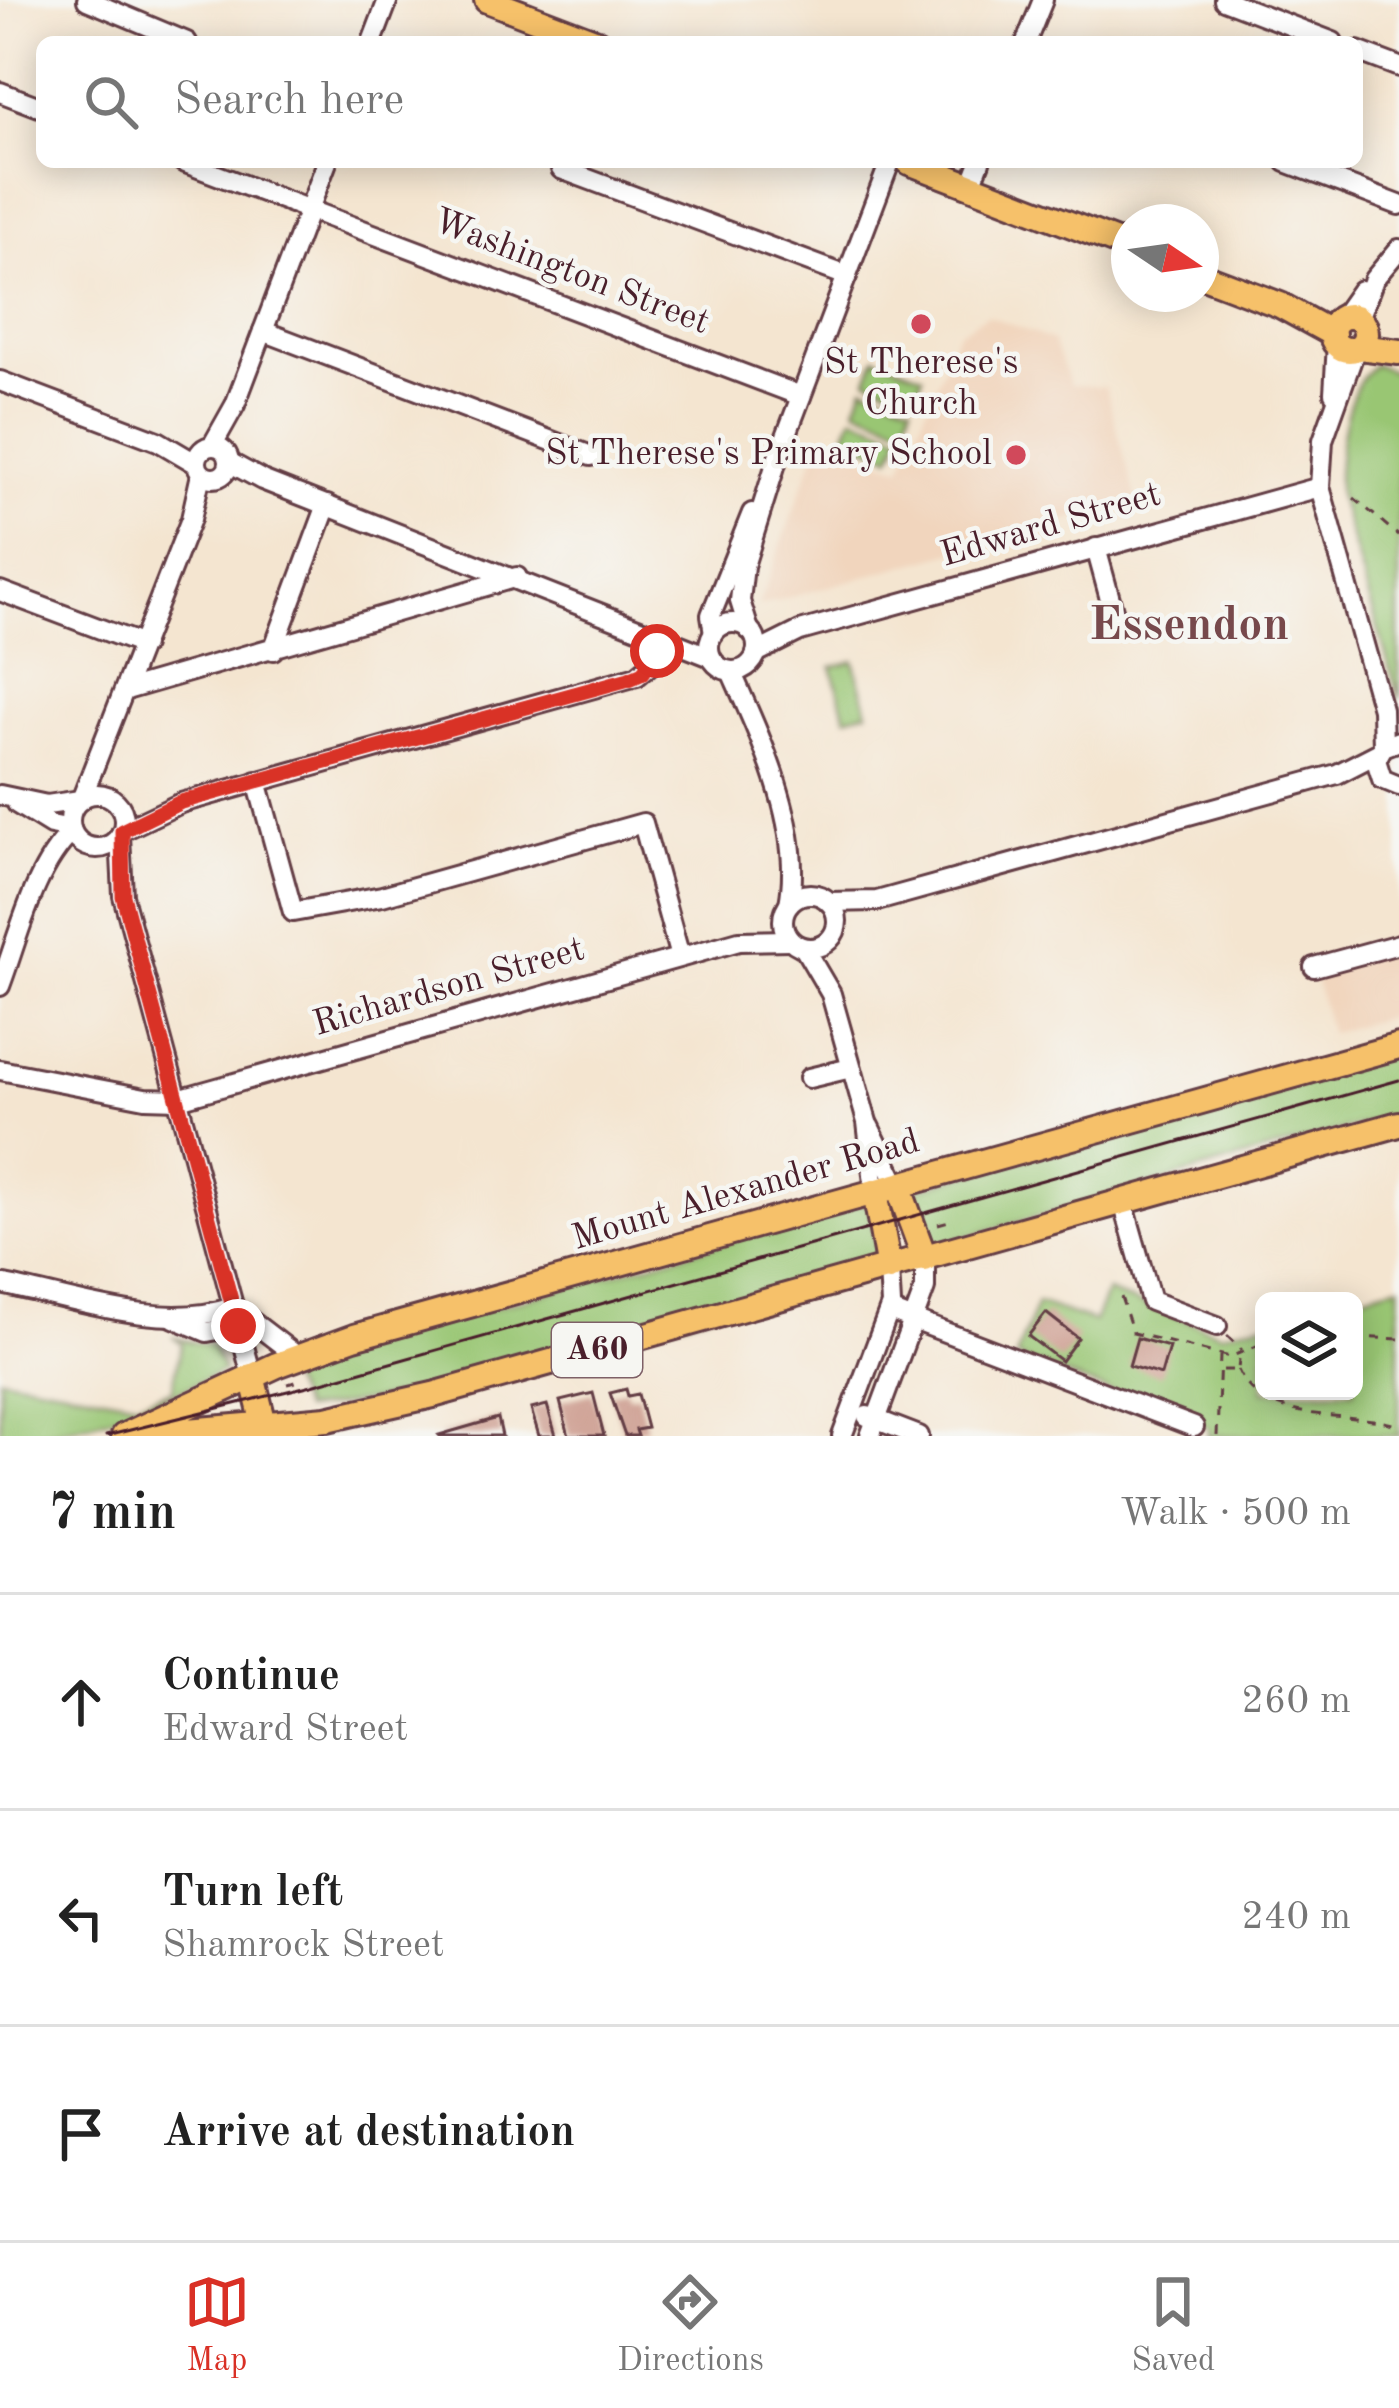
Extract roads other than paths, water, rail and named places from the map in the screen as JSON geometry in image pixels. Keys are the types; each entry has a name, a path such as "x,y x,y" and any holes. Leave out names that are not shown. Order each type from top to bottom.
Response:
{"main road":[{"path":"488,0 581,36"},
{"path":"942,168 975,174 1111,238"},
{"path":"1219,282 1399,349"},
{"name":"Mount Alexander Road","path":"125,1436 252,1376 300,1368 887,1189 1399,1046"},
{"name":"Mount Alexander Road","path":"125,1436 264,1430 433,1395 1399,1124"},
{"path":"887,1189 925,1259"},
{"path":"887,1189 890,1269"},
{"path":"252,1376 264,1430"}],"street":[{"path":"87,0 173,36"},
{"path":"375,36 388,0"},
{"path":"1028,36 1043,0"},
{"path":"1224,0 1317,36"},
{"path":"1363,53 1399,67"},
{"path":"0,92 36,106"},
{"name":"Washington Street","path":"199,168 801,396"},
{"path":"0,986 37,889 54,853 72,831 70,816 105,746 325,168"},
{"path":"711,657 711,615 777,460 888,168"},
{"path":"1302,168 1399,205"},
{"path":"562,169 847,276"},
{"path":"1337,774 1392,785 1390,744 1320,487 1319,464 1349,332 1374,279 1399,249"},
{"path":"263,331 591,456"},
{"path":"0,381 664,634 730,671 758,730 794,860 824,899 834,933 830,994"},
{"path":"758,730 752,645 741,613 741,584 777,460"},
{"name":"Edward Street","path":"752,645 1320,487"},
{"path":"273,650 326,505"},
{"path":"1096,548 1116,621"},
{"path":"126,690 517,577"},
{"path":"0,591 142,645"},
{"path":"664,634 713,634 727,624 752,645"},
{"path":"6,797 47,805 107,797 142,804 181,802 637,676 650,666 664,634"},
{"path":"730,671 752,645"},
{"path":"786,908 802,895 877,901 1337,774 1390,744"},
{"path":"105,746 107,797 122,813 123,896 252,1376"},
{"path":"257,782 293,912 382,896 643,824 680,957"},
{"path":"6,797 51,825 72,831 93,848 123,896"},
{"path":"93,848 109,845 121,833 181,802"},
{"path":"794,860 783,927 830,994 887,1189"},
{"path":"797,944 834,933 877,901"},
{"name":"Richardson Street","path":"739,941 786,908"},
{"name":"Richardson Street","path":"178,1099 739,941 797,944"},
{"path":"1314,967 1399,944"},
{"path":"809,1078 851,1069"},
{"path":"0,1070 148,1098 178,1099"},
{"path":"1124,1202 1151,1300 1217,1326"},
{"path":"873,1428 926,1283 925,1259"},
{"path":"842,1436 890,1311 890,1269"},
{"path":"0,1284 170,1316 235,1317 300,1368"},
{"path":"890,1311 1194,1427"},
{"path":"852,1410 873,1428 920,1436"}],"tram line":[{"path":"106,1436 312,1385 1399,1080"}],"place":[{"name":"St Therese's Church","path":"921,324"},
{"name":"St Therese's Primary School","path":"1016,455"}],"district":[{"name":"Essendon","path":"1189,626"}]}
